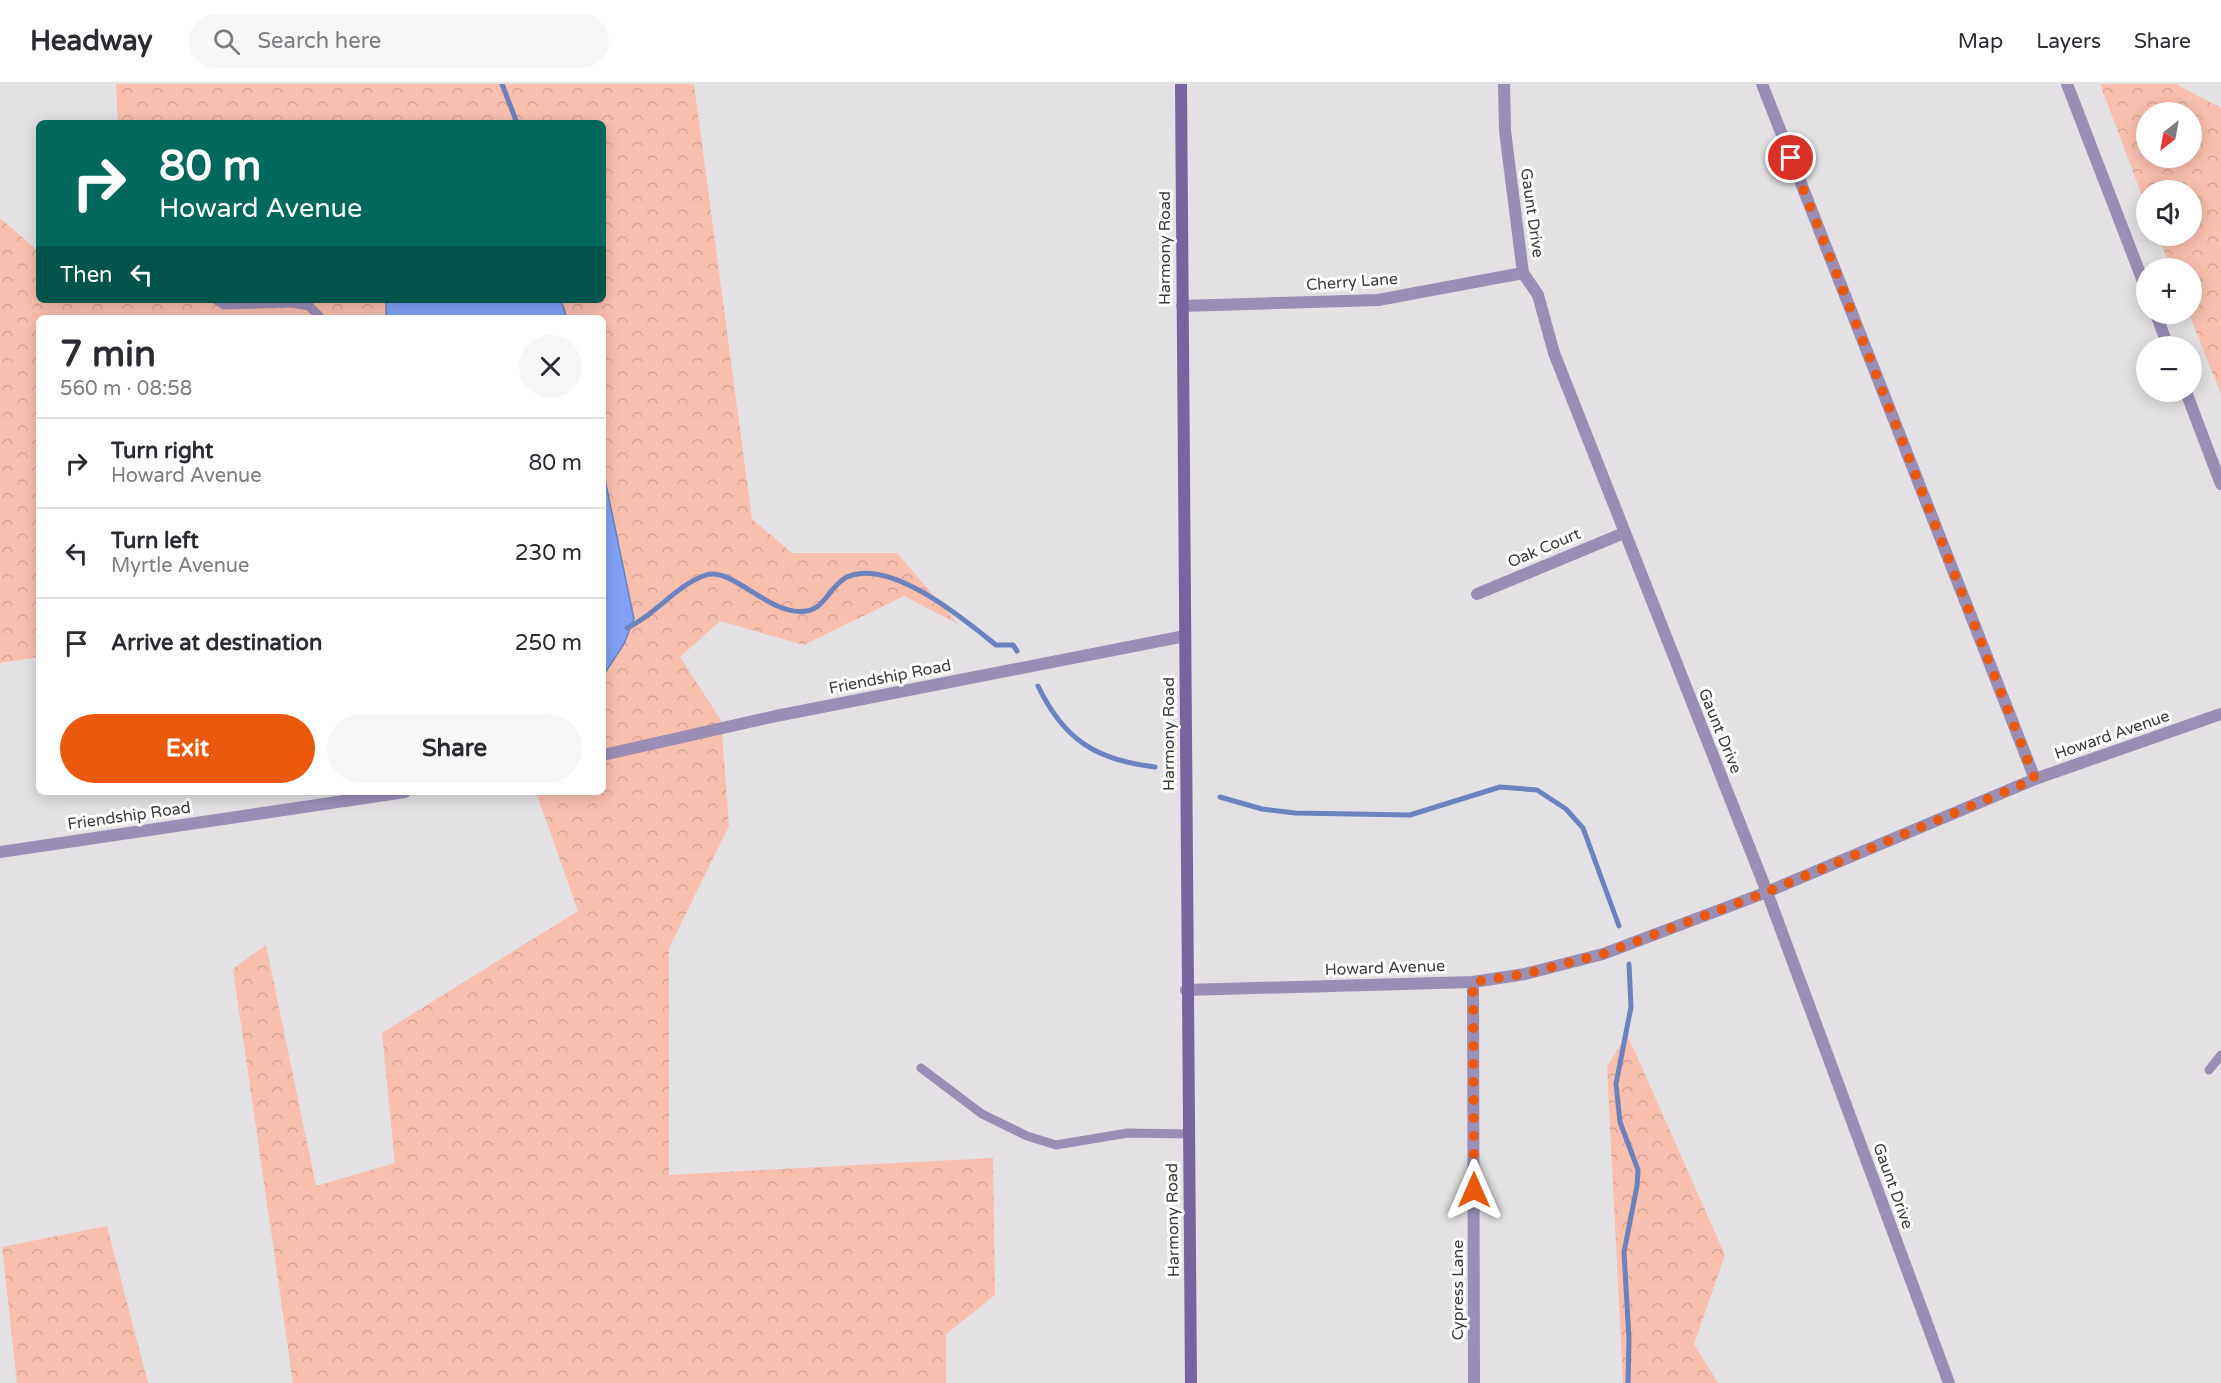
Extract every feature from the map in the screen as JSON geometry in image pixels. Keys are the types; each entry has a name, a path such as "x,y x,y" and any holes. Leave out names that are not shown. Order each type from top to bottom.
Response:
{"main road":[{"name":"Harmony Road","path":"1181,84 1186,990 1191,1383"}],"street":[{"name":"Gaunt Drive","path":"1504,84 1504,131 1523,273 1539,295 1554,353 1767,892 1949,1383"},
{"path":"1762,84 2035,779"},
{"path":"2067,84 2136,264"},
{"name":"Cherry Lane","path":"1182,306 1378,300 1523,273"},
{"path":"2190,402 2218,468 2221,484"},
{"name":"Oak Court","path":"1477,594 1624,532"},
{"name":"Friendship Road","path":"606,754 776,716 1185,636"},
{"name":"Howard Avenue","path":"1186,990 1473,982 1525,974 1603,954 1767,892 2035,779 2221,714"},
{"name":"Friendship Road","path":"0,852 385,795"},
{"name":"Cypress Lane","path":"1473,982 1474,1383"}],"lane":[{"path":"222,303 292,303 309,306 318,315"},
{"path":"2209,1070 2221,1055"},
{"path":"921,1068 982,1114 1027,1136 1056,1145 1128,1133 1188,1134"}],"green space":[{"path":"116,84 694,84 752,519 792,553 897,553 958,624 904,596 804,645 720,621 680,657 721,720 729,826 669,948 669,1175 993,1158 995,1295 946,1334 946,1383 293,1383 233,969 266,945 316,1186 395,1163 382,1033 578,911 537,795 606,795 606,315 36,315 36,657 0,663 0,218 36,249 36,303 606,303 606,120 118,120"},
{"path":"2100,84 2176,84 2221,108 2221,394 2202,346 2202,336 2198,336 2193,324 2202,324 2202,258 2167,258 2162,246 2202,246 2202,180 2136,180"},
{"path":"1627,1034 1725,1255 1694,1344 1718,1383 1623,1383 1607,1067"},
{"path":"107,1226 148,1383 17,1383 2,1247"}],"water":[{"path":"386,303 562,303 566,315 386,315"},
{"path":"606,484 634,619 624,644 606,671"}],"waterway":[{"path":"502,84 516,120"},
{"path":"627,628 648,615 676,592 706,575 716,574 728,578 779,607 792,611 806,611 818,606 836,585 847,577 864,573 883,575 903,582 943,605 996,645 1013,645 1017,651"},
{"path":"1038,686 1059,720 1084,744 1115,759 1155,767"},
{"path":"1220,797 1262,809 1295,813 1410,815 1500,787 1537,790 1566,809 1583,828 1619,926"},
{"path":"1628,1383 1629,1339 1624,1252 1638,1170 1620,1122 1616,1084 1631,1007 1629,964"}],"route":[{"path":"1474,1190 1473,982 1525,974 1603,954 1767,892 2035,779 1791,158"}]}
